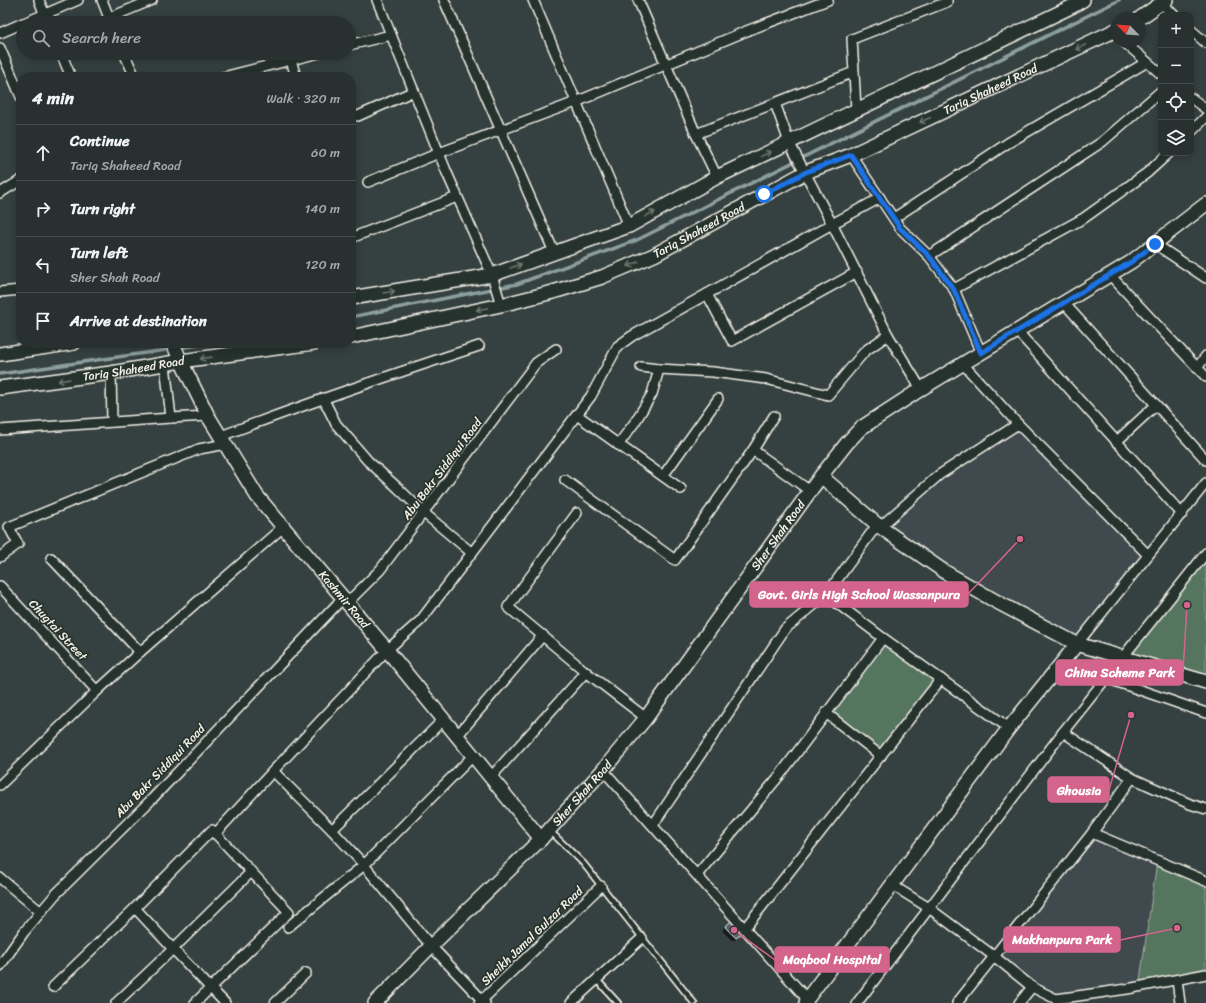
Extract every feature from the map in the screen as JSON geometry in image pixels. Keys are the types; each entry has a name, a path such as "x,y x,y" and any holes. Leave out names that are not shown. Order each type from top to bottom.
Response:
{"main road":[{"path":"356,297 494,280 554,252 567,249 629,226 717,177 791,144 856,110 1075,2"},
{"path":"1146,14 1164,2"},
{"name":"Tariq Shaheed Road","path":"356,336 500,301 553,292 602,277 654,255 805,170 851,155 1110,34"},
{"name":"Sher Shah Road","path":"375,1003 545,834 603,770 646,718 821,476 861,428 921,389 1131,262 1206,204"},
{"path":"0,354 35,348"},
{"name":"Tariq Shaheed Road","path":"0,388 111,374 165,364 177,353 246,348"},
{"name":"Kashmir Road","path":"177,353 208,416 257,496 388,650 473,756 545,834"},
{"path":"821,476 879,526 951,576 997,602 1077,644 1206,682"},
{"path":"806,1001 1009,728 1077,644"}],"street":[{"path":"39,0 45,14"},
{"path":"40,16 78,0"},
{"path":"102,0 108,16"},
{"path":"120,16 152,0"},
{"path":"376,0 457,197 494,280 500,301"},
{"path":"444,0 554,252"},
{"path":"533,0 629,226"},
{"path":"638,0 696,134 717,177"},
{"path":"368,182 439,153 576,102 749,30 828,0"},
{"path":"856,110 852,39 947,2 947,0"},
{"path":"1164,2 1172,12"},
{"path":"0,33 16,26"},
{"path":"1194,33 1206,43"},
{"path":"356,43 391,35"},
{"path":"0,48 16,85"},
{"path":"1131,48 1158,71"},
{"path":"64,60 69,72"},
{"path":"127,60 133,72"},
{"path":"243,72 291,60 295,72"},
{"path":"894,218 1008,143 1147,62"},
{"path":"696,134 854,72"},
{"path":"358,116 414,91"},
{"path":"929,256 1102,142 1158,94"},
{"path":"1194,100 1206,109"},
{"path":"775,103 791,144 888,335 921,389"},
{"path":"1194,129 1206,117"},
{"path":"851,155 900,228 929,256 954,290 981,353"},
{"path":"954,290 1084,218 1147,173 1166,156"},
{"path":"0,193 16,183"},
{"path":"356,236 457,197"},
{"path":"216,834 273,771 388,650 421,620 591,396 618,346 632,336 880,198"},
{"path":"1155,244 1206,278"},
{"path":"707,294 732,341 857,272"},
{"path":"1110,275 1206,377"},
{"path":"0,292 16,290"},
{"path":"1064,303 1206,460"},
{"path":"1017,331 1182,514"},
{"path":"641,367 713,372 766,379 828,395 865,352 888,335"},
{"path":"0,557 18,544 9,527 224,440 323,398 479,346"},
{"name":"Abu Bakr Siddiqui Road","path":"0,966 55,895 153,798 345,601 380,570 536,363 556,349"},
{"path":"1197,368 1206,356"},
{"path":"165,364 171,418"},
{"path":"963,364 1018,424 1148,556"},
{"path":"618,444 635,422 652,394 659,369"},
{"path":"111,374 112,422"},
{"path":"323,398 336,424 368,461 424,513 472,553"},
{"path":"663,476 718,399"},
{"path":"1116,442 1156,405"},
{"path":"577,415 681,489"},
{"path":"0,430 208,416"},
{"path":"565,480 675,560 753,450 774,416"},
{"path":"653,825 785,629 826,594 879,526 939,476 1018,424"},
{"path":"753,450 810,491"},
{"path":"1077,644 1206,483"},
{"path":"577,513 508,607 586,672 646,718"},
{"path":"0,785 140,652 283,527"},
{"path":"856,1003 1063,732 1206,553"},
{"path":"51,558 140,652"},
{"name":"Chugtai Street","path":"0,586 98,691"},
{"path":"826,594 883,638 1009,728"},
{"path":"458,736 543,636"},
{"path":"697,875 780,775 883,638"},
{"path":"491,777 586,672"},
{"path":"1106,678 1206,713"},
{"path":"745,928 941,679"},
{"path":"826,713 881,756"},
{"path":"332,830 444,719"},
{"path":"1063,732 1132,778 1190,804 1206,809"},
{"path":"288,928 364,865 473,756"},
{"path":"603,770 745,928 806,1001"},
{"path":"273,771 332,830 364,865 431,946 482,1002"},
{"path":"957,1003 1092,833 1132,778"},
{"path":"53,987 135,908 212,830 289,912 195,1003"},
{"path":"1092,833 1206,881"},
{"path":"116,1003 251,872"},
{"path":"0,878 41,912"},
{"path":"892,885 929,908 995,957 1032,987 1056,999 1092,995 1206,974"},
{"name":"Sheikh Jamal Gulzar Road","path":"482,1002 601,886"},
{"path":"135,908 224,1003"},
{"path":"571,1003 642,938"},
{"path":"275,1003 306,973"},
{"path":"1177,980 1180,1003"},
{"path":"1019,1003 1032,987"},
{"path":"1085,1003 1092,995"}],"lane":[{"path":"545,834 584,863 694,1003"},
{"path":"597,980 618,1003"}],"shaded area":[{"path":"1018,424 1149,556 1082,642 947,568 883,522 912,491"},
{"path":"1090,833 1157,861 1139,987 1055,1000 996,955"}],"green space":[{"path":"1206,555 1206,676 1128,654"},
{"path":"883,638 941,679 881,756 826,713"},
{"path":"1157,861 1206,881 1206,974 1139,987"}],"building":[{"path":"732,920 742,933 736,938 725,927"}],"waterway":[{"path":"356,316 517,284 637,240 1119,0"},
{"path":"0,374 173,349"}],"place":[{"name":"Govt. Girls High School Wassanpura","path":"1020,539"},
{"name":"China Scheme Park","path":"1187,605"},
{"name":"Ghousia","path":"1131,715"},
{"name":"Makhanpura Park","path":"1177,928"},
{"name":"Maqbool Hospital","path":"734,930"}],"route":[{"path":"764,194 806,172 851,155 900,228 929,256 954,290 981,353 1131,262 1155,244"}]}
